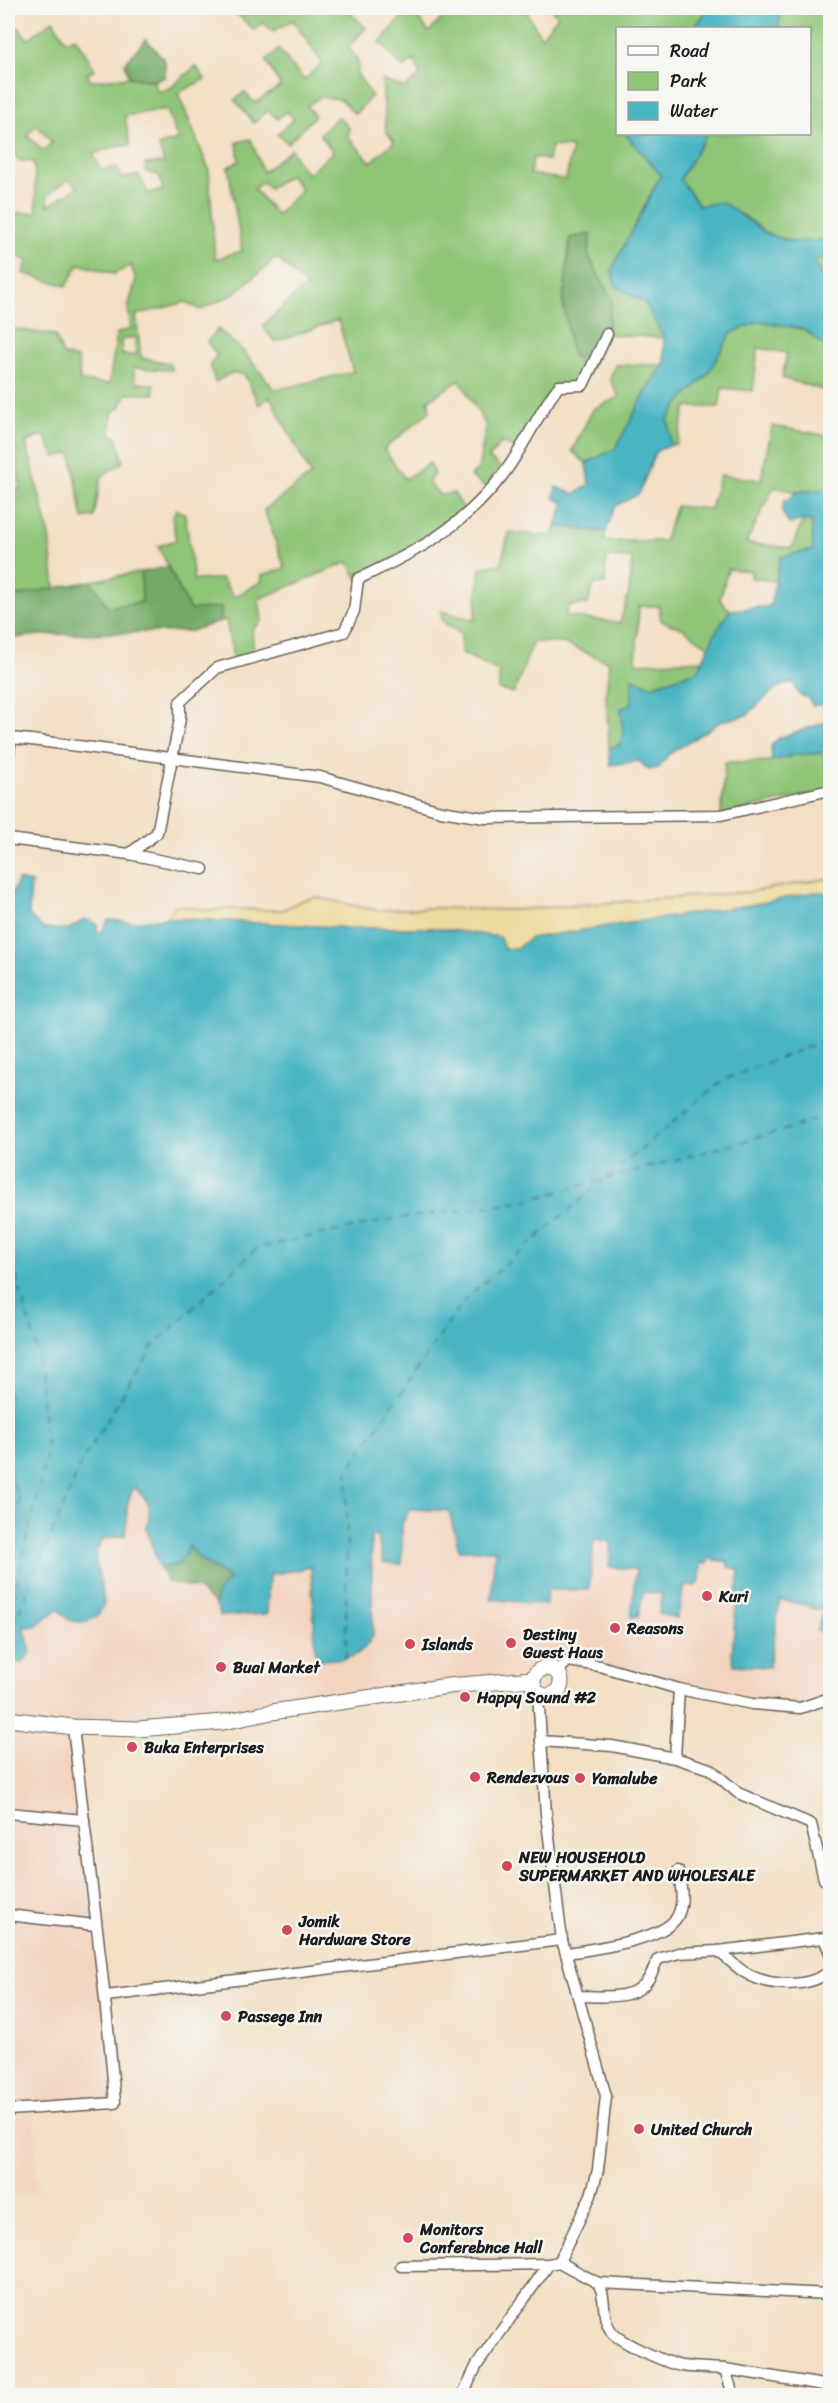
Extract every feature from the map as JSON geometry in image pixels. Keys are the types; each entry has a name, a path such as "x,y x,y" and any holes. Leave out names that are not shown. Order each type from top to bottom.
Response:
{"main road":[{"path":"544,1668 557,1672 560,1677 560,1689 550,1696 538,1694 532,1685 532,1679 538,1671 544,1668"},
{"path":"8,1719 73,1727 138,1729 223,1722 272,1712 448,1686 532,1679"}],"street":[{"path":"129,854 157,833 180,719 180,702 218,669 344,632 354,611 358,579 414,553 447,531 467,514 506,471 543,406 559,386 583,385 607,334"},
{"path":"8,759 9,738 173,758 320,777 441,811 485,818 721,814 831,790"},
{"path":"8,839 129,854 203,868"},
{"path":"557,1672 568,1661 600,1666 680,1689 752,1704 800,1708 831,1698"},
{"path":"675,1758 680,1689"},
{"path":"462,2396 477,2365 554,2263 591,2195 598,2170 606,2096 562,1940 546,1814 538,1694"},
{"path":"8,2110 115,2103 106,1995 95,1925 73,1727"},
{"path":"541,1741 612,1746 675,1758 710,1769 738,1792 811,1824 824,1879 831,1879"},
{"path":"8,1813 84,1820"},
{"path":"567,1953 617,1945 658,1931 673,1922 678,1915 682,1893 678,1871"},
{"path":"8,1915 95,1925"},
{"path":"578,1996 616,1996 637,1990 646,1983 658,1959 679,1953 718,1951 824,1938 831,1953"},
{"path":"106,1995 562,1940"},
{"path":"718,1951 746,1973 770,1982 808,1983 831,1971"},
{"path":"401,2266 554,2263 598,2283 831,2294"},
{"path":"598,2283 603,2292 603,2314 612,2333 629,2344 680,2366 725,2369 831,2386"},
{"path":"725,2369 732,2388 731,2396"}],"shaded area":[{"path":"135,1487 149,1504 149,1520 146,1528 160,1569 167,1582 196,1588 216,1605 220,1616 269,1574 311,1567 316,1659 373,1636 371,1538 377,1534 383,1563 402,1564 402,1524 409,1509 449,1511 495,1550 491,1599 546,1605 547,1590 588,1590 594,1539 611,1542 636,1569 638,1616 644,1592 662,1594 685,1585 701,1563 707,1559 728,1562 740,1569 732,1654 734,1665 769,1667 780,1600 807,1605 824,1611 816,1631 830,1632 830,1698 800,1708 752,1704 568,1661 557,1672 545,1668 534,1675 272,1712 73,1727 115,2103 34,2109 37,2192 8,2195 8,1661 22,1663 24,1627 35,1626 58,1609 69,1620 104,1603 96,1560 97,1549 103,1539 127,1525 126,1506 128,1497"}],"green space":[{"path":"238,8 349,8 347,10 366,28 348,47 358,63 357,74 372,96 355,114 340,99 320,97 307,106 315,116 288,143 277,134 294,119 287,111 277,119 268,110 254,123 235,100 244,92 255,103 281,86 266,61 278,49 304,80 322,63 293,20 273,31 263,23 254,30 234,11"},
{"path":"441,8 532,8 527,13 541,37 558,16 549,8 709,8 695,27 616,27 616,135 626,135 661,175 612,269 615,285 645,303 664,338 607,334 612,300 588,255 591,235 570,238 563,303 591,368 583,385 559,386 518,450 501,442 489,458 506,471 490,490 470,476 478,470 486,426 460,380 428,400 430,411 384,449 405,479 430,463 434,474 428,482 440,495 454,493 467,514 358,579 348,562 259,599 262,621 252,630 254,659 234,663 226,620 221,621 221,608 190,610 158,546 176,540 172,518 176,509 185,514 194,580 222,579 234,597 261,582 262,575 285,568 264,510 311,475 270,397 259,405 244,374 231,373 215,382 210,365 217,355 207,342 218,329 244,352 275,390 353,372 338,320 275,342 262,326 306,286 277,258 232,295 200,310 186,302 136,315 141,358 169,363 172,370 133,368 136,383 154,384 154,394 127,394 120,407 112,413 111,434 117,437 123,462 101,477 94,517 83,519 71,453 55,457 44,435 26,442 48,528 55,588 15,596 8,603 8,492 20,488 13,435 8,441 8,328 55,335 63,355 78,359 80,381 109,384 117,333 131,329 128,308 136,280 131,265 114,274 79,264 66,286 23,273 28,260 8,254 8,213 37,213 34,162 17,160 13,147 8,148 8,55 16,49 8,36 8,16 28,39 53,20 66,41 75,37 95,69 87,74 91,81 129,77 153,81 158,92 170,88 196,66 205,79 178,93 209,170 215,259 242,251 228,167 239,161 237,142 251,139 263,172 291,149 299,164 308,174 333,152 320,134 338,116 349,128 348,137 371,162 394,142 386,131 382,80 405,88 420,75 415,60 403,68 380,42 402,17 413,12 429,32 447,13","holes":["166,109 178,140 159,145 164,163 145,164 146,172 159,175 163,190 148,193 139,175 122,178 117,167 101,170 93,154 114,147 130,145 125,116","36,125 52,142 43,151 27,135","551,146 572,148 566,180 530,174 533,157 548,160","290,175 301,190 277,215 254,189 262,182 269,188","68,179 78,187 48,206 48,195","134,337 136,355 122,355 121,340"]},
{"path":"782,8 830,8 830,253 825,240 793,242 768,234 743,215 700,206 680,179 706,135 811,135 811,27 778,27"},
{"path":"146,39 165,61 165,77 153,81 129,77 125,63"},
{"path":"591,234 588,255 612,300 607,334 591,368 572,355 563,303 570,238"},
{"path":"830,255 830,281 822,278 814,261"},
{"path":"760,321 803,329 830,350 830,392 782,378 787,353 758,348 753,391 722,388 719,407 686,407 677,444 671,445 668,419 682,400 708,374 731,333"},
{"path":"615,365 664,365 647,390 615,450 586,463 572,451 593,409 619,397 610,379"},
{"path":"772,426 830,436 830,489 796,492 774,487 746,543 792,548 803,520 812,521 813,550 781,557 775,581 751,578 751,571 728,569 720,600 730,610 709,647 682,628 661,621 659,606 639,606 636,663 703,660 698,671 651,686 632,703 621,709 623,730 621,744 609,749 606,694 609,662 563,643 533,642 514,693 499,690 499,671 461,653 461,634 442,621 441,611 475,620 480,568 501,564 509,532 551,536 556,526 606,532 604,541 664,541 676,506 710,509 720,475 761,480","holes":["607,557 632,558 629,592 620,623 566,616 568,606 588,604 594,584 605,584"]},
{"path":"168,567 190,610 221,607 221,621 191,631 39,635 8,639 8,603 15,596 91,581 108,607 142,602 141,572"},
{"path":"141,572 142,602 108,607 91,581"},
{"path":"823,753 830,780 830,790 721,815 725,762 772,761 794,755"},
{"path":"189,1545 200,1559 231,1580 217,1594 216,1605 196,1588 167,1582 160,1569 180,1563"}],"sand":[{"path":"830,878 830,893 815,892 762,903 531,938 517,948 504,949 499,937 434,928 352,928 165,918 176,905 212,911 221,909 283,910 300,901 315,897 374,910 434,908 515,910 749,892"}],"water":[{"path":"709,8 782,8 778,27 695,27"},
{"path":"626,135 706,135 680,179 699,206 722,202 768,234 793,242 825,240 830,255 814,261 822,278 830,281 830,350 803,329 760,321 731,333 708,374 682,400 668,419 671,445 656,451 639,494 615,506 606,532 556,526 564,503 554,498 556,487 575,494 589,485 586,463 615,449 647,390 664,365 664,338 645,303 615,285 612,269 661,175"},
{"path":"830,489 830,743 823,746 823,753 794,755 772,761 771,746 779,738 829,721 823,704 813,706 808,698 799,695 793,682 776,688 747,715 722,721 669,754 658,768 649,770 639,761 610,765 609,749 621,744 623,730 621,709 632,703 632,678 651,686 698,671 714,635 730,610 770,606 781,557 813,550 812,521 803,520 789,524 782,512 784,501 796,492"},
{"path":"18,880 31,883 29,915 44,929 69,929 85,919 97,924 97,931 102,932 108,920 132,922 165,918 352,928 434,928 500,937 504,949 517,948 531,938 762,903 815,892 830,893 830,1633 816,1631 823,1611 807,1605 780,1600 769,1667 734,1665 732,1654 739,1569 728,1567 728,1562 708,1559 707,1564 701,1563 700,1582 695,1586 685,1586 677,1618 659,1614 662,1594 644,1592 638,1616 631,1617 636,1569 609,1567 611,1542 594,1539 589,1590 547,1590 546,1605 491,1599 495,1550 459,1550 449,1511 410,1509 402,1524 402,1564 383,1563 377,1534 371,1538 373,1636 362,1651 356,1655 342,1659 316,1660 311,1567 269,1575 267,1614 220,1616 216,1605 216,1594 230,1579 200,1559 189,1546 180,1563 160,1569 146,1528 149,1520 149,1504 135,1487 129,1499 125,1535 103,1539 97,1549 96,1560 104,1603 97,1617 84,1623 69,1620 58,1609 35,1626 24,1627 31,1652 22,1663 8,1661 8,903"}],"ferry route":[{"path":"608,1177 723,1080 830,1038"},
{"path":"8,1638 82,1461 153,1346 257,1248 394,1219 521,1202 792,1128 830,1113"},
{"path":"346,1659 347,1472 465,1299 604,1180"},
{"path":"8,1248 36,1347 47,1453 8,1621"},
{"path":"8,1471 19,1498 8,1589"}],"place":[{"name":"Kuri","path":"707,1596"},
{"name":"Reasons","path":"615,1628"},
{"name":"Destiny Guest Haus","path":"511,1643"},
{"name":"Islands","path":"410,1644"},
{"name":"Buai Market","path":"221,1667"},
{"name":"Happy Sound #2","path":"465,1697"},
{"name":"Buka Enterprises","path":"132,1747"},
{"name":"Rendezvous","path":"475,1777"},
{"name":"Yamalube","path":"580,1778"},
{"name":"NEW HOUSEHOLD SUPERMARKET AND WHOLESALE","path":"507,1866"},
{"name":"Jomik Hardware Store","path":"287,1930"},
{"name":"Passege Inn","path":"226,2016"},
{"name":"United Church","path":"639,2129"},
{"name":"Monitors Conferebnce Hall","path":"408,2238"}]}
